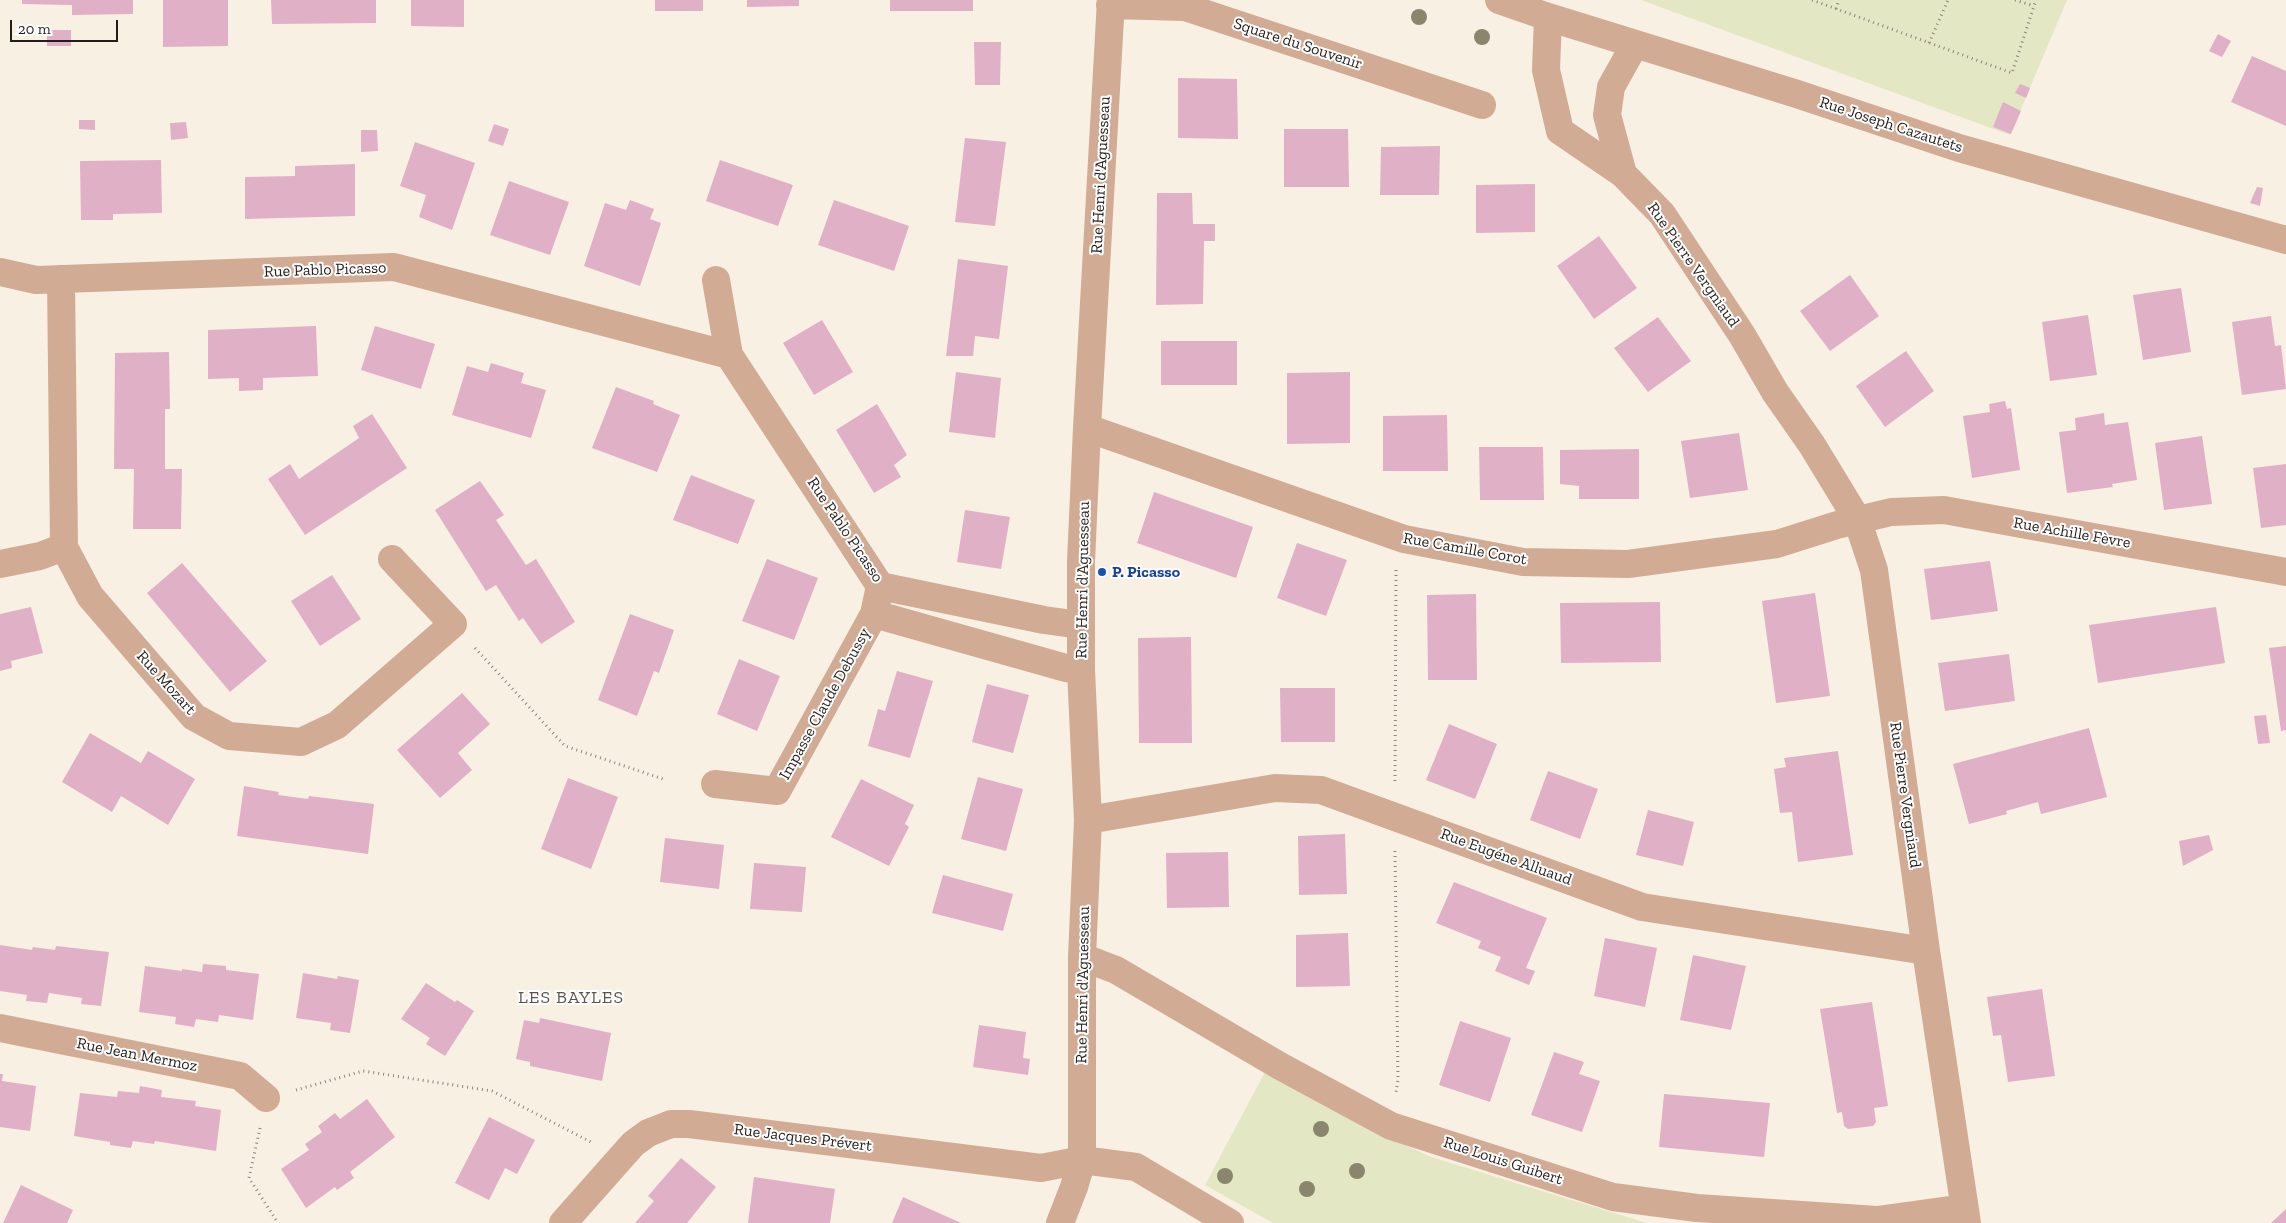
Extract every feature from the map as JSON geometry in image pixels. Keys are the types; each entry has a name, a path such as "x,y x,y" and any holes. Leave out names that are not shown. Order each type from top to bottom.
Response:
{"street":[{"name":"Rue Joseph Cazautets","path":"1505,1 1548,17 1797,94 1959,148 2286,240"},
{"name":"Square du Souvenir","path":"1111,2 1186,7 1482,105"},
{"name":"Rue Henri d'Aguesseau","path":"1060,1223 1082,1160 1082,957 1088,820 1080,625 1087,428 1111,2"},
{"name":"Rue Pierre Vergniaud","path":"1548,17 1546,70 1560,131 1623,174 1662,214 1742,335 1775,392 1812,445 1857,519 1874,570 1926,951 1966,1215"},
{"path":"1623,174 1608,115 1611,87 1635,44"},
{"name":"Rue Pablo Picasso","path":"0,272 36,280 394,267 729,355"},
{"name":"Rue Mozart","path":"61,279 64,547 90,596 194,717 229,736 301,742 337,724 453,624"},
{"name":"Rue Pablo Picasso","path":"716,280 729,355 880,586 1044,620 1080,625"},
{"name":"Rue Camille Corot","path":"1087,428 1404,539 1523,562 1628,564 1777,544 1857,519"},
{"name":"Rue Achille Fèvre","path":"1857,519 1892,512 1944,510 2286,572"},
{"path":"0,564 40,556 64,547"},
{"path":"392,559 453,624"},
{"name":"Impasse Claude Debussy","path":"715,784 777,791 874,614 880,586"},
{"path":"874,614 1066,668 1081,670"},
{"name":"Rue Eugéne Alluaud","path":"1088,820 1275,788 1321,790 1642,907 1926,951"},
{"name":"Rue Louis Guibert","path":"1082,957 1116,970 1280,1066 1391,1126 1613,1196 1697,1208 1877,1220 1966,1215"},
{"name":"Rue Jean Mermoz","path":"0,1028 240,1076 266,1098"},
{"name":"Rue Jacques Prévert","path":"563,1223 633,1144 648,1133 671,1124 699,1125 1041,1168 1082,1160 1136,1166 1230,1223"}],"path":[{"path":"1812,0 2012,73 2036,0"},
{"path":"1836,9 1838,0"},
{"path":"1929,43 1948,0"},
{"path":"2015,0 2034,6"},
{"path":"1395,790 1396,569"},
{"path":"453,624 565,746 666,780"},
{"path":"1395,845 1398,1080 1396,1097"},
{"path":"278,1223 249,1178 266,1098 362,1071 492,1091 596,1144"}],"green space":[{"path":"1641,0 2067,0 2010,135"},
{"path":"1265,1072 1357,1123 1431,1157 1647,1223 1273,1223 1205,1185"}],"building":[{"path":"22,0 133,0 133,14 72,15 72,5 22,4"},
{"path":"163,0 228,0 228,46 163,47"},
{"path":"271,0 376,0 376,23 272,24"},
{"path":"411,0 464,0 464,27 411,26"},
{"path":"655,0 703,0 703,11 655,11"},
{"path":"747,0 799,0 799,6 747,7"},
{"path":"890,0 973,0 973,11 890,11"},
{"path":"47,30 71,30 71,46 47,46"},
{"path":"2218,34 2231,41 2222,57 2209,51"},
{"path":"974,42 1001,42 1000,85 975,85"},
{"path":"2252,56 2286,71 2286,126 2231,102"},
{"path":"1178,78 1237,79 1238,139 1178,138"},
{"path":"2020,84 2030,88 2026,98 2015,93"},
{"path":"2003,102 2021,111 2011,134 1993,127"},
{"path":"79,120 95,120 95,130 79,129"},
{"path":"186,122 188,138 171,140 170,123"},
{"path":"494,124 509,129 503,146 488,141"},
{"path":"1284,129 1348,129 1349,187 1284,187"},
{"path":"361,130 377,130 378,151 361,152"},
{"path":"965,138 1006,142 995,226 955,222"},
{"path":"415,142 475,163 452,230 419,217 426,195 400,186"},
{"path":"1440,146 1439,195 1380,195 1381,147"},
{"path":"161,160 162,213 113,214 113,220 81,220 80,161"},
{"path":"720,160 793,185 778,226 706,201"},
{"path":"355,164 355,216 245,219 245,177 295,176 295,166"},
{"path":"509,181 569,202 550,255 490,235"},
{"path":"1535,184 1535,232 1476,233 1476,185"},
{"path":"2257,187 2263,188 2260,206 2250,203"},
{"path":"1157,193 1192,193 1193,224 1215,224 1215,241 1204,241 1203,304 1156,305"},
{"path":"630,200 654,209 650,219 661,223 640,286 584,266 605,203 626,210"},
{"path":"834,200 909,226 894,271 818,245"},
{"path":"1599,236 1637,288 1594,319 1557,266"},
{"path":"958,259 1008,266 999,339 975,336 973,356 946,356"},
{"path":"1850,275 1879,316 1830,351 1800,311"},
{"path":"2181,288 2191,352 2143,360 2133,295"},
{"path":"2088,315 2097,375 2050,381 2042,322"},
{"path":"2271,316 2275,346 2281,345 2286,389 2242,395 2232,322"},
{"path":"1658,317 1691,361 1648,392 1614,348"},
{"path":"822,320 853,372 814,395 783,343"},
{"path":"316,326 318,376 263,378 263,390 239,391 239,378 208,379 208,330"},
{"path":"375,326 435,344 421,389 361,370"},
{"path":"1161,341 1237,341 1237,385 1161,385"},
{"path":"1906,351 1934,391 1885,427 1856,386"},
{"path":"169,352 170,409 165,409 165,469 182,469 181,529 133,529 134,469 114,469 115,353"},
{"path":"491,363 524,373 521,383 546,390 531,438 452,415 467,366 488,372"},
{"path":"956,372 1001,378 995,438 949,432"},
{"path":"1350,372 1350,443 1287,444 1287,373"},
{"path":"616,387 654,401 653,404 680,415 657,472 592,448"},
{"path":"2005,401 2007,409 2011,408 2020,470 1972,478 1963,416 1990,412 1989,404"},
{"path":"877,404 907,455 894,465 901,477 874,493 836,430"},
{"path":"2104,413 2105,425 2128,422 2137,480 2112,484 2113,487 2067,493 2059,432 2076,430 2075,418"},
{"path":"372,414 407,468 305,535 268,479 290,464 299,479 359,438 353,426"},
{"path":"1447,415 1448,471 1383,471 1383,416"},
{"path":"1739,433 1748,490 1690,498 1681,441"},
{"path":"2202,436 2212,504 2164,510 2155,443"},
{"path":"1479,447 1543,447 1544,500 1480,500"},
{"path":"1639,449 1639,499 1579,499 1579,486 1560,484 1560,450"},
{"path":"2286,464 2286,525 2261,528 2253,468"},
{"path":"691,475 755,500 738,544 673,520"},
{"path":"480,481 504,515 496,520 526,565 536,559 575,622 541,644 523,618 519,621 496,585 486,591 435,510"},
{"path":"1154,492 1253,527 1236,578 1137,543"},
{"path":"965,510 1010,517 1001,569 957,562"},
{"path":"1297,543 1347,560 1326,616 1277,598"},
{"path":"767,559 818,578 794,640 742,621"},
{"path":"1990,561 1998,611 1931,620 1924,569"},
{"path":"182,563 267,661 230,692 147,593"},
{"path":"332,575 361,619 320,646 291,601"},
{"path":"1815,593 1830,696 1776,703 1762,601"},
{"path":"1476,594 1477,680 1428,680 1427,595"},
{"path":"1660,602 1661,662 1561,663 1560,603"},
{"path":"31,607 43,653 11,661 12,668 0,671 0,614"},
{"path":"2216,607 2225,663 2098,683 2089,625"},
{"path":"630,614 674,630 659,673 654,671 637,716 598,700"},
{"path":"1191,637 1192,743 1139,743 1138,638"},
{"path":"2286,646 2286,730 2281,731 2269,648"},
{"path":"2009,654 2015,701 1945,711 1938,663"},
{"path":"739,659 780,676 757,731 717,714"},
{"path":"897,671 933,681 910,758 868,746 878,709 885,711"},
{"path":"987,684 1029,695 1013,753 972,742"},
{"path":"1280,688 1335,688 1335,742 1281,742"},
{"path":"462,693 490,724 458,753 472,770 440,798 397,750"},
{"path":"2266,715 2270,743 2258,744 2254,716"},
{"path":"1449,724 1497,744 1475,799 1426,780"},
{"path":"2089,728 2107,797 2041,814 2038,802 2006,811 2007,814 1969,824 1953,764"},
{"path":"90,733 141,763 148,751 195,779 168,825 121,796 112,812 62,782"},
{"path":"1838,751 1853,855 1798,862 1792,812 1780,813 1774,769 1786,767 1784,758"},
{"path":"1548,771 1598,789 1580,839 1530,820"},
{"path":"978,777 1023,789 1006,851 961,839"},
{"path":"568,778 618,797 591,869 541,849"},
{"path":"861,779 914,805 905,824 909,827 889,866 831,837"},
{"path":"244,786 279,792 278,795 308,799 309,796 374,804 368,854 237,836"},
{"path":"1648,810 1694,822 1683,866 1636,855"},
{"path":"1345,834 1347,894 1299,895 1298,836"},
{"path":"2209,835 2213,850 2183,866 2179,841"},
{"path":"665,838 724,845 719,889 660,882"},
{"path":"1228,852 1229,907 1167,908 1166,853"},
{"path":"754,863 806,867 802,912 750,909"},
{"path":"943,875 1013,894 1003,931 932,913"},
{"path":"1454,882 1547,918 1526,968 1535,971 1529,985 1495,971 1501,957 1478,948 1481,941 1436,923"},
{"path":"1348,933 1350,986 1296,987 1296,935"},
{"path":"1605,938 1657,948 1645,1007 1594,996"},
{"path":"0,945 32,950 33,947 55,950 56,946 109,952 101,1006 81,1004 82,998 49,993 47,1003 26,1001 27,995 0,991"},
{"path":"1693,955 1746,966 1731,1030 1680,1020"},
{"path":"203,964 226,966 226,970 259,974 253,1020 219,1015 218,1022 196,1019 194,1027 175,1024 176,1017 139,1012 145,966 202,972"},
{"path":"303,973 337,979 338,976 359,980 350,1033 330,1030 331,1023 296,1018"},
{"path":"426,983 455,1002 457,1000 474,1011 445,1056 426,1044 430,1038 401,1019"},
{"path":"2042,989 2055,1076 2008,1082 2001,1035 1993,1036 1987,997"},
{"path":"1872,1002 1888,1106 1874,1108 1876,1122 1873,1126 1848,1129 1844,1126 1842,1112 1837,1113 1820,1009"},
{"path":"540,1018 611,1033 602,1081 530,1066 530,1062 516,1059 524,1020 539,1023"},
{"path":"1460,1021 1511,1038 1490,1102 1439,1085"},
{"path":"979,1025 1026,1032 1023,1058 1030,1059 1028,1075 973,1067"},
{"path":"1554,1052 1584,1062 1579,1074 1600,1081 1582,1132 1531,1115"},
{"path":"0,1074 3,1074 2,1081 36,1086 30,1131 0,1127"},
{"path":"140,1086 162,1090 161,1097 196,1101 195,1106 221,1110 216,1151 155,1141 154,1144 133,1141 131,1148 110,1145 110,1142 74,1136 80,1093 117,1097 118,1091 139,1093"},
{"path":"1664,1094 1770,1103 1764,1157 1659,1147"},
{"path":"367,1099 395,1137 350,1172 354,1178 337,1190 335,1187 306,1208 281,1169 309,1150 305,1144 322,1132 318,1126 335,1113 340,1119"},
{"path":"489,1117 535,1140 517,1174 505,1168 489,1200 455,1183"},
{"path":"681,1158 716,1187 687,1223 635,1223 654,1201 648,1196"},
{"path":"754,1177 835,1189 830,1223 748,1223"},
{"path":"21,1185 73,1210 67,1223 3,1223"},
{"path":"903,1197 961,1223 892,1223"},
{"path":"2286,1209 2286,1223 2271,1223"}],"place":[{"name":"P. Picasso","path":"1102,572"}],"district":[{"name":"LES BAYLES","path":"571,998"}]}
